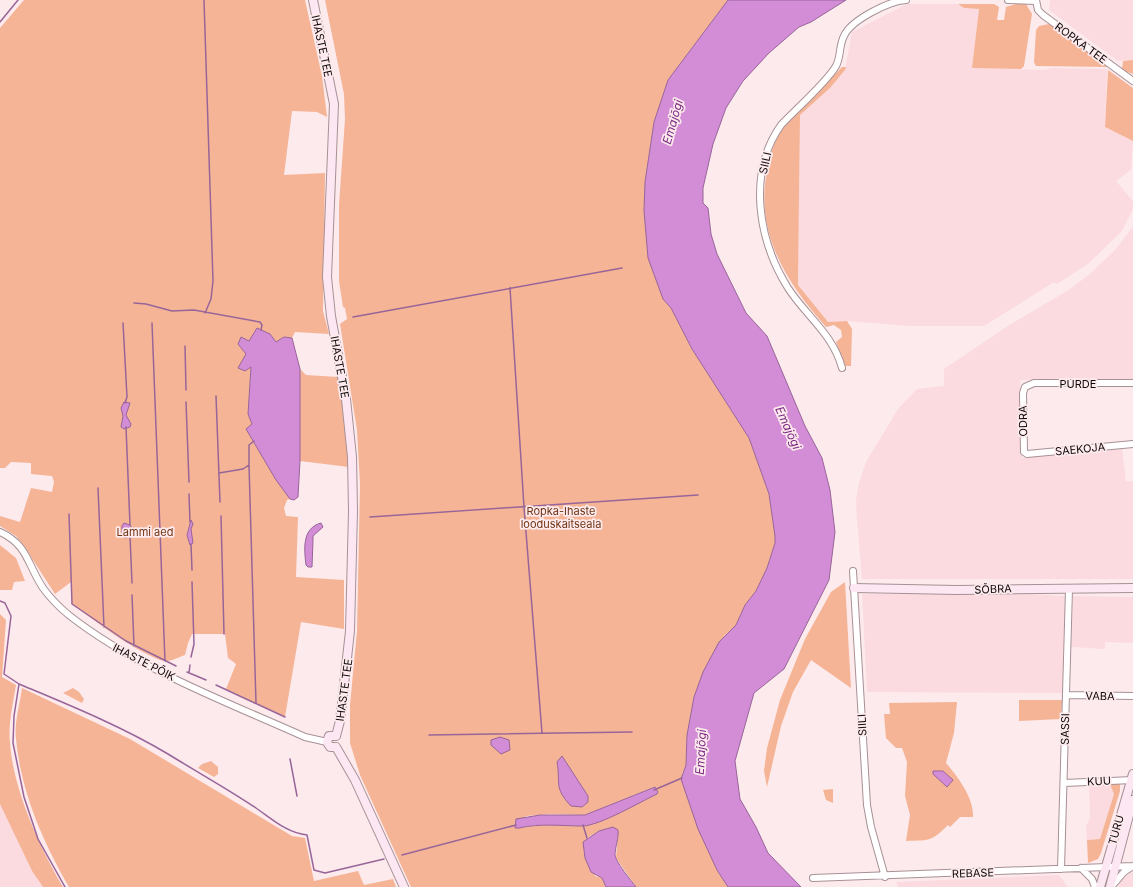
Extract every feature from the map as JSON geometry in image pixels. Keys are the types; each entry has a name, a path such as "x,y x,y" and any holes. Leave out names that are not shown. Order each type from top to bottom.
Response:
{"street":[{"name":"IHASTE TEE","path":"313,0 334,104 327,277 331,316 346,399 352,462 353,511 350,631 340,721 336,736"},
{"name":"SIILI","path":"842,368 835,348 829,338 788,289 770,254 761,214 760,183 766,156 774,135 781,125 836,66 844,35 853,24 868,15 884,6 906,0"},
{"path":"1008,0 1036,0"},
{"name":"ROPKA TEE","path":"1036,0 1038,10 1043,15 1133,81"},
{"name":"PURDE","path":"1025,387 1034,383 1133,383"},
{"name":"ODRA","path":"1025,387 1023,393 1024,452 1027,454"},
{"name":"SAEKOJA","path":"1027,454 1133,444"},
{"name":"IHASTE PÕIK","path":"0,532 11,537 22,547 50,597 72,617 106,642 142,662 305,737 326,742"},
{"name":"SIILI","path":"853,571 867,805 871,827 885,877"},
{"name":"SÕBRA","path":"854,588 1133,588"},
{"name":"SASSI","path":"1061,869 1069,589"},
{"name":"VABA","path":"1066,695 1133,696"},
{"path":"336,748 340,742 336,736 329,736 326,742 330,747 336,748 355,780 404,887"},
{"name":"KUU","path":"1064,783 1132,778"},
{"name":"TURU","path":"1100,887 1132,778"},
{"name":"TURU","path":"1111,887 1133,800"},
{"path":"1118,856 1125,867"},
{"path":"1111,887 1124,872 1133,866"},
{"name":"REBASE","path":"813,878 885,877 1133,866"},
{"path":"1081,868 1092,879 1095,887"}],"shaded area":[{"path":"1050,0 1133,0 1133,60 1118,61 1115,59 1049,10"},
{"path":"907,4 958,4 964,8 979,9 972,68 1045,70 1051,68 1107,69 1105,127 1133,141 1131,170 1116,181 1133,201 1133,209 1122,231 1088,264 1057,284 1054,282 984,326 910,326 847,321 828,322 798,285 800,115 830,88 845,70 852,32"},
{"path":"1133,227 1133,380 1077,381 1077,378 1020,380 1022,458 1122,448 1126,481 1133,481 1133,579 862,579 856,500 859,483 866,462 898,409 917,389 944,386 944,369 1011,324 1067,291 1090,274 1115,250"},
{"path":"862,594 1026,594 1066,596 1063,693 867,692"},
{"path":"1073,596 1133,597 1133,643 1105,642 1105,649 1071,647"},
{"path":"1089,784 1110,784 1114,794 1100,839 1087,840 1086,827 1090,817"},
{"path":"0,804 32,871 43,887 0,887"},
{"path":"1133,871 1133,887 1118,887 1121,880"},
{"path":"1059,875 1068,887 898,887 896,882"}],"green space":[{"name":"Lammi aed","path":"24,0 305,0 322,76 327,117 317,112 292,111 284,175 325,173 323,311 329,334 295,332 292,338 284,337 276,342 270,334 246,354 245,371 251,367 249,401 250,415 257,441 268,465 290,499 287,500 284,508 286,516 298,517 296,577 344,580 344,629 301,622 285,717 226,689 236,664 228,658 225,634 192,634 185,655 172,660 164,661 142,652 72,604 71,582 55,594 16,536 0,526 0,516 20,522 31,488 52,492 54,482 52,476 31,474 31,463 11,462 5,468 0,468 0,28"},
{"name":"Ropka-Ihaste looduskaitseala","path":"325,0 728,0 668,80 654,122 645,182 663,299 671,308 692,349 749,438 769,494 775,536 775,543 767,568 756,591 745,605 736,625 724,636 694,697 687,735 686,765 682,774 717,870 728,887 636,887 616,858 618,830 599,831 587,838 595,876 602,878 606,887 411,887 360,775 350,743 350,705 357,631 360,484 357,430 340,324 347,319 345,308 343,307 339,281 339,205 345,119 344,94","holes":["654,787 635,805 595,823 583,826 546,824 519,828 526,816 550,814 585,815"]},
{"path":"958,4 994,4 999,7 997,20 1004,20 1006,7 1016,4 1026,4 1032,14 1024,66 1021,69 972,68 979,9 964,8"},
{"path":"1049,24 1109,67 1036,66 1034,62 1036,30 1039,26"},
{"path":"1133,60 1133,74 1122,70 1123,61"},
{"path":"842,67 846,67 845,70 830,88 800,115 798,285 828,322 847,321 852,329 851,366 845,366 836,342 842,337 841,330 834,325 826,327 811,310 786,273 776,254 769,234 765,213 765,190 768,167 776,140 785,125"},
{"path":"1108,70 1133,88 1133,141 1105,127"},
{"path":"300,369 306,375 338,377 345,416 349,467 300,461"},
{"path":"0,545 16,558 25,581 14,582 12,590 0,590"},
{"path":"845,582 851,688 811,660 793,692 781,726 767,787 764,771 767,748 780,700 805,639 831,592"},
{"path":"0,614 6,620 2,677 16,685 11,714 10,743 16,779 29,818 45,855 63,887 43,887 32,871 0,804"},
{"path":"22,688 130,739 292,836 305,838 314,881 358,871 364,885 393,879 396,887 69,887 42,834 28,797 23,778 16,739 16,720"},
{"path":"73,688 79,692 84,699 82,703 63,693"},
{"path":"1019,700 1062,700 1061,719 1019,721"},
{"path":"957,702 954,733 946,763 960,781 968,795 973,810 973,817 960,817 950,827 948,825 938,835 930,839 906,841 910,815 905,796 907,762 902,748 896,748 886,738 884,714 890,714 889,703"},
{"path":"211,761 218,767 218,774 214,777 198,768 202,764"},
{"path":"1110,784 1120,784 1120,791 1101,853 1098,859 1088,863 1087,840 1100,839 1114,794"},
{"path":"833,789 833,803 826,800 823,790"}],"water":[{"name":"Emajõgi","path":"728,0 846,0 811,22 799,27 769,53 743,81 726,108 713,144 703,188 703,203 708,208 711,234 717,254 746,313 767,336 805,426 822,458 830,490 835,532 829,580 784,669 754,693 735,761 740,799 756,827 768,853 801,887 728,887 717,870 698,829 681,779 686,765 687,735 694,697 703,672 719,642 736,625 745,605 756,591 767,568 775,543 769,494 749,438 692,349 671,308 663,299 648,258 644,211 645,182 654,122 668,80"},
{"path":"257,328 270,334 276,342 284,337 292,338 300,369 300,461 298,497 294,500 290,499 276,480 246,429 252,424 248,414 251,367 245,371 238,368 246,354 238,344 241,337 249,341"},
{"path":"124,402 130,403 126,415 131,424 130,427 124,429 121,427 123,416 121,408"},
{"path":"191,520 193,524 191,529 193,543 190,545 187,535"},
{"path":"124,523 130,525 132,529 132,534 126,538 122,536 122,526"},
{"path":"321,523 323,527 313,536 312,567 308,567 305,559 307,534 310,529"},
{"path":"500,737 509,740 510,750 501,754 491,745 491,740"},
{"path":"562,756 588,796 588,802 582,807 571,806 565,800 560,789 557,762"},
{"path":"933,771 943,771 953,780 947,787 933,774"},
{"path":"655,787 658,792 657,794 610,818 591,825 543,825 515,828 516,819 540,815 585,815"},
{"path":"613,827 618,830 615,852 616,858 636,887 606,887 602,878 591,872 585,858 583,842 599,831"}],"waterway":[{"path":"0,22 18,0"},
{"path":"204,0 213,281 211,299 205,313"},
{"path":"353,317 622,268"},
{"path":"510,288 524,507 542,733"},
{"path":"134,303 146,304 172,311 194,310 260,322 262,325 261,330"},
{"path":"123,323 127,397 125,403"},
{"path":"152,323 165,661"},
{"path":"185,346 186,390"},
{"path":"216,396 220,502"},
{"path":"186,402 189,482"},
{"path":"126,427 130,525"},
{"path":"219,473 243,469 249,465 249,445 254,441"},
{"path":"249,465 256,703"},
{"path":"98,488 104,627"},
{"path":"189,494 190,522"},
{"path":"370,517 698,495"},
{"path":"69,514 72,604 126,641 176,666"},
{"path":"221,516 224,634"},
{"path":"130,536 132,583"},
{"path":"191,544 192,570"},
{"path":"191,657 194,644 192,582"},
{"path":"132,595 134,646"},
{"path":"0,601 5,603 11,616 4,674 19,684 14,716 13,743 24,797 38,839 65,887"},
{"path":"189,673 190,665"},
{"path":"187,672 206,680"},
{"path":"19,684 95,716 132,734 223,787 280,825 300,834 307,835 314,870 325,873 384,859"},
{"path":"216,685 285,717"},
{"path":"429,735 632,732"},
{"path":"290,759 297,796"},
{"path":"654,790 682,778"},
{"path":"402,855 516,825"},
{"path":"583,825 587,838"}]}
